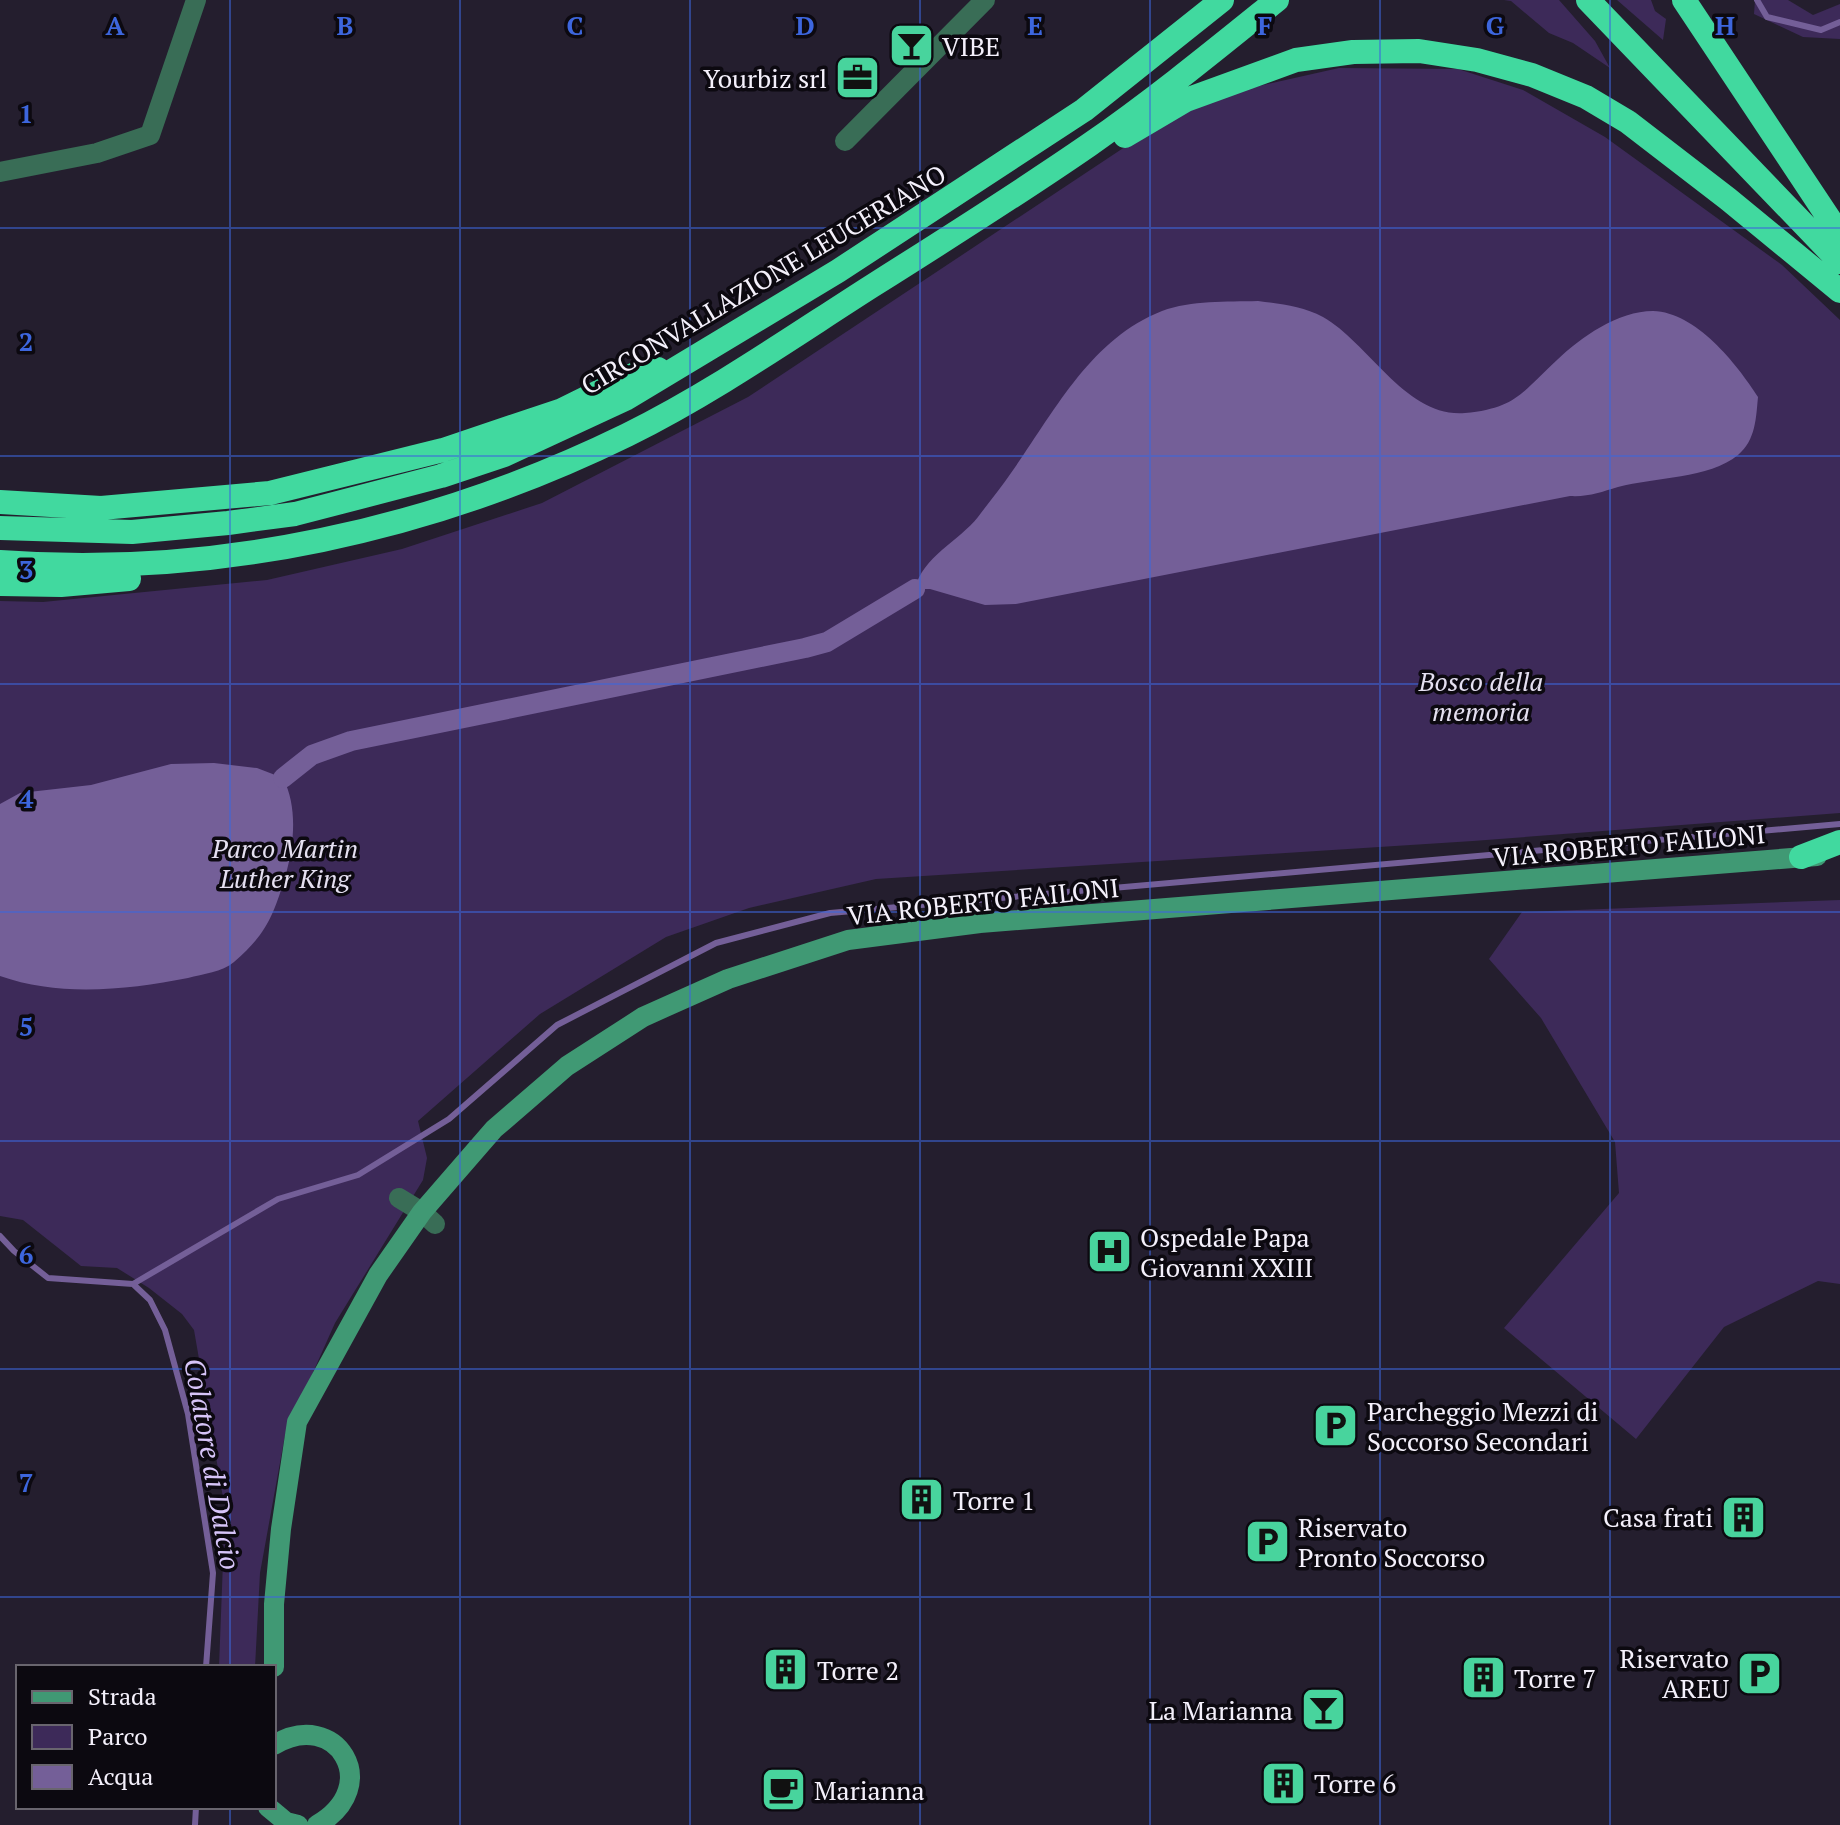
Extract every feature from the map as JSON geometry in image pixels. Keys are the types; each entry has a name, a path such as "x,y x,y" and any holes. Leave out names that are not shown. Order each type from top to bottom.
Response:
{"highway":[{"name":"CIRCONVALLAZIONE LEUCERIANO","path":"0,528 132,532 295,514 441,476 504,455 627,398 838,271 1084,110 1222,0"},
{"path":"0,562 62,566 179,562 299,546 391,524 549,470 627,435 747,365 935,247 1091,143 1198,64 1277,0"},
{"path":"1588,0 1840,262"},
{"path":"1684,0 1840,235"},
{"path":"1091,143 1120,138 1186,100 1296,60 1353,52 1419,51 1477,60 1532,75 1586,97 1628,122 1840,291"},
{"path":"0,502 101,508 270,493 443,450 562,410 639,372 688,362"},
{"path":"0,584 61,585 247,569 299,546"},
{"path":"1801,857 1840,842"}],"street":[{"path":"0,172 97,153 150,135 196,0"},
{"path":"845,141 985,0"},
{"name":"VIA ROBERTO FAILONI","path":"274,1665 274,1604 281,1529 297,1422 378,1275 428,1218 494,1129 567,1066 643,1017 728,979 848,940 995,922 1840,855"},
{"path":"399,1198 428,1218"},
{"path":"276,1744 287,1737 318,1735 336,1746 348,1763 351,1780 347,1797 331,1818 310,1825"},
{"path":"271,1815 298,1825"}],"green space":[{"path":"1504,0 1559,0 1595,41 1610,68 1573,43 1549,33 1511,1"},
{"path":"1617,0 1651,0 1655,11 1666,19 1663,40"},
{"path":"1755,0 1788,0 1813,15 1840,4 1840,39 1803,37 1754,14"},
{"name":"Parco Martin Luther King","path":"1339,68 1458,69 1523,90 1605,137 1782,265 1840,320 1840,813 1473,841 876,879 749,908 666,937 540,1014 418,1121 427,1158 423,1180 335,1323 285,1435 260,1573 255,1665 219,1665 225,1509 194,1330 182,1314 117,1268 81,1266 23,1220 0,1216 0,601 43,602 267,580 402,549 542,503 748,397 1167,119 1250,88"},
{"path":"1840,900 1840,1284 1818,1281 1724,1327 1636,1439 1504,1328 1619,1193 1615,1142 1541,1018 1489,959 1522,912"}],"water":[{"path":"1209,302 1283,304 1323,317 1340,329 1406,392 1424,404 1444,411 1465,413 1497,407 1518,396 1577,343 1614,320 1640,312 1669,314 1700,330 1739,370 1758,397 1754,428 1738,455 1712,469 1589,495 1570,496 1016,604 985,605 930,589 915,589 933,558 978,517 1075,380 1114,340 1137,324 1173,307"},
{"path":"214,763 257,768 283,778 293,813 291,850 277,901 262,932 245,952 229,965 212,972 117,988 46,987 0,976 0,804 20,793 91,785 171,764"}],"waterway":[{"path":"1757,0 1767,17 1821,30 1840,22"},
{"path":"283,778 312,755 351,741 827,642 915,589"},
{"path":"133,1284 278,1199 358,1175 449,1119 557,1025 716,943 830,913 1840,824"},
{"name":"Colatore di Dalcio","path":"0,1236 48,1278 133,1284 150,1300 165,1330 188,1414 213,1573 206,1665"},
{"name":"Colatore di Dalcio","path":"195,1825 196,1809"}],"place":[{"name":"VIBE","path":"911,46"},
{"name":"Yourbiz srl","path":"858,78"},
{"name":"Ospedale Papa Giovanni XXIII","path":"1109,1252"},
{"name":"Parcheggio Mezzi di Soccorso Secondari","path":"1336,1426"},
{"name":"Torre 1","path":"922,1500"},
{"name":"Casa frati","path":"1744,1517"},
{"name":"Riservato Pronto Soccorso","path":"1267,1542"},
{"name":"Torre 2","path":"786,1670"},
{"name":"Riservato AREU","path":"1760,1673"},
{"name":"Torre 7","path":"1483,1678"},
{"name":"La Marianna","path":"1324,1710"},
{"name":"Torre 6","path":"1283,1783"},
{"name":"Marianna","path":"783,1790"}],"park label":[{"name":"Bosco della memoria","path":"1481,696"}]}
